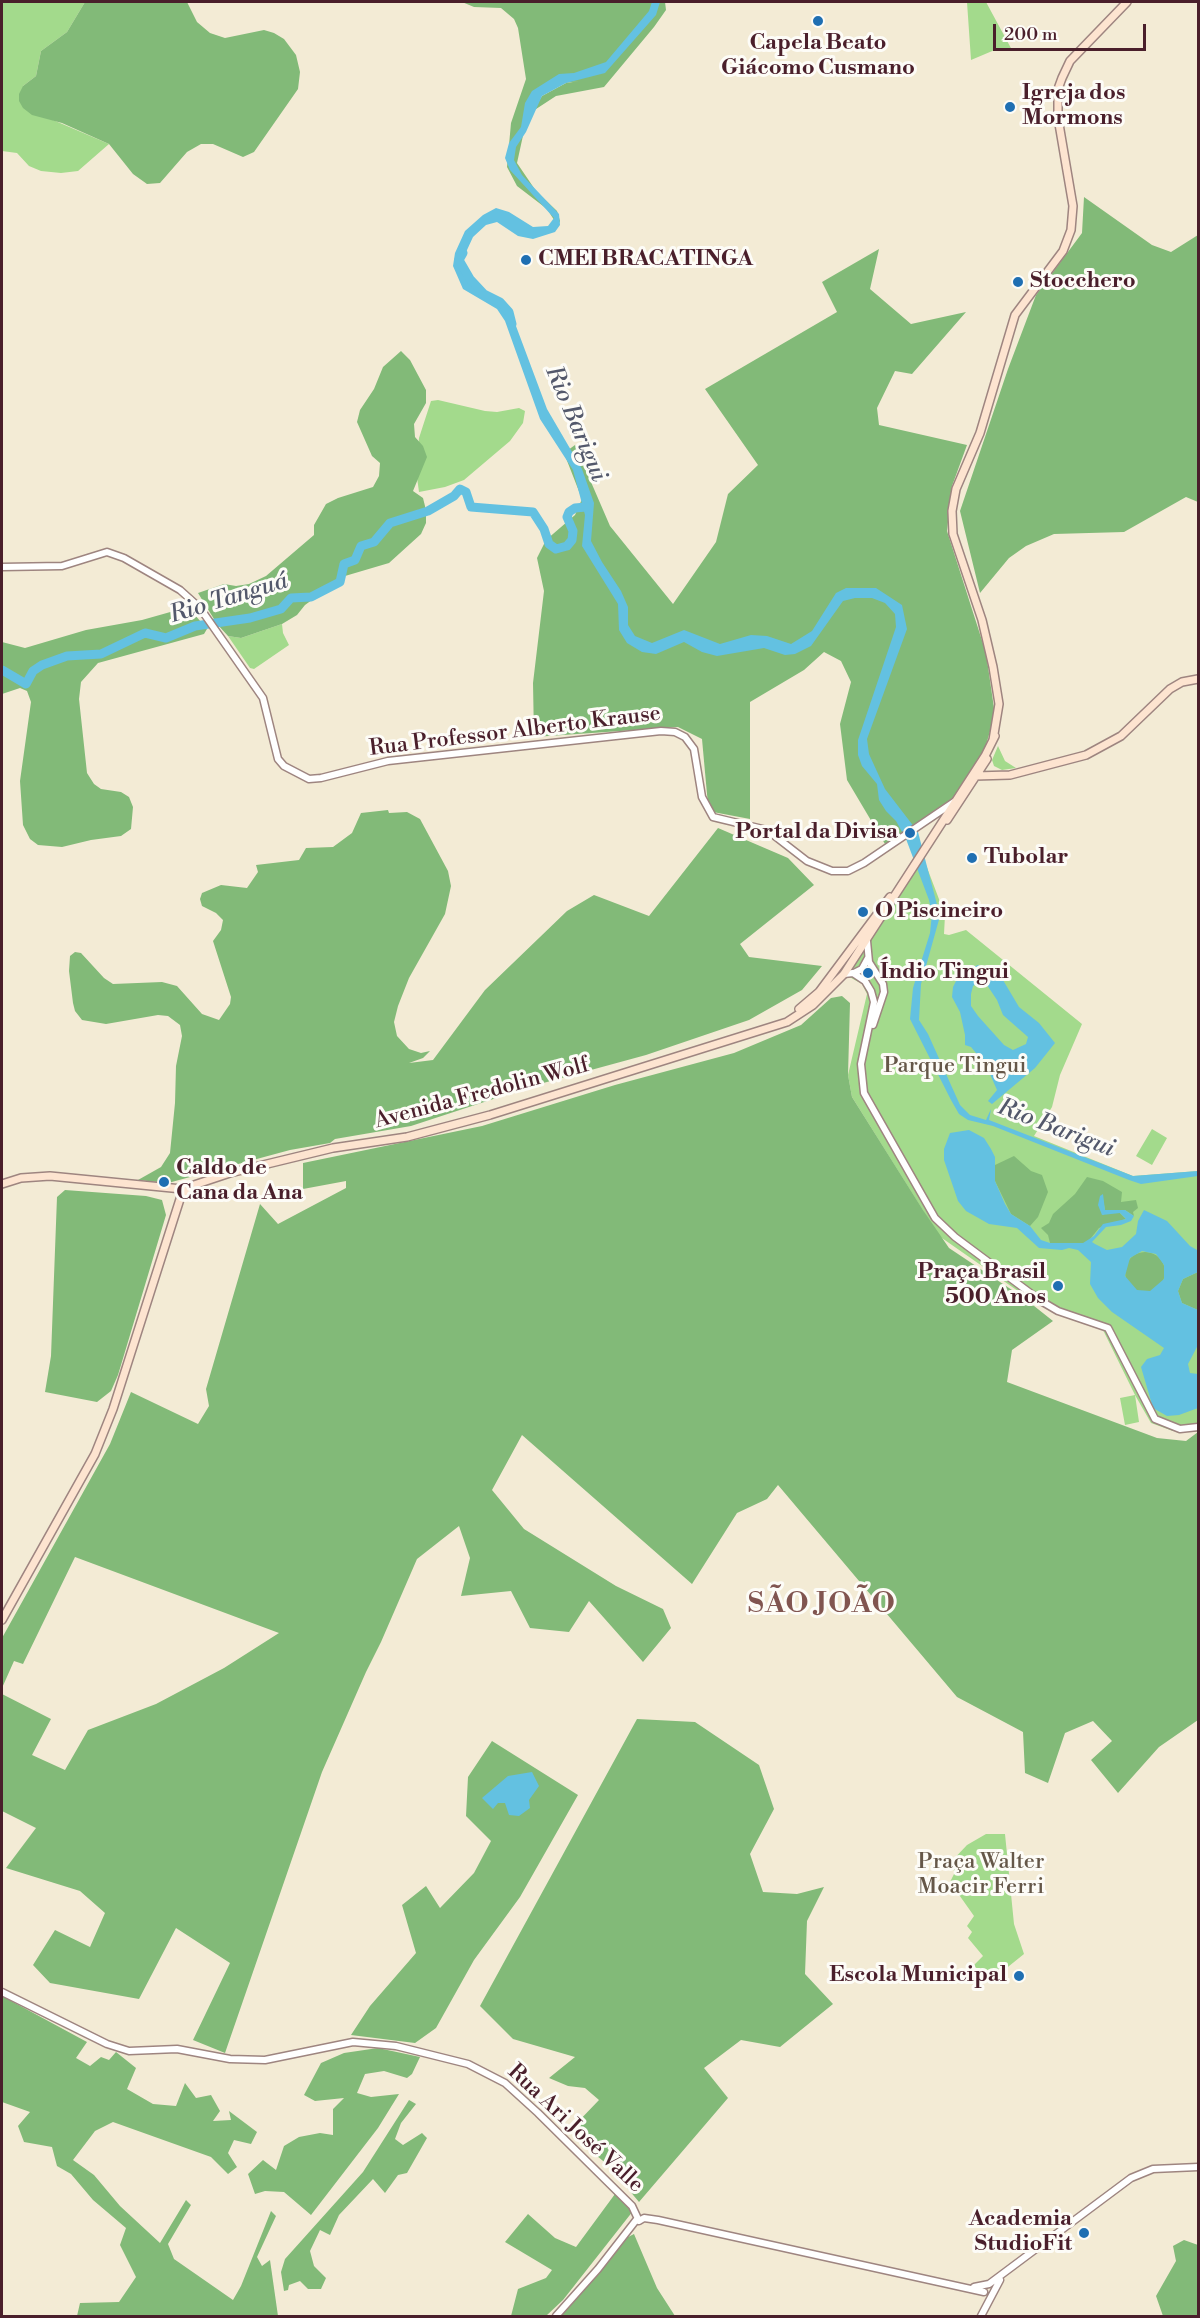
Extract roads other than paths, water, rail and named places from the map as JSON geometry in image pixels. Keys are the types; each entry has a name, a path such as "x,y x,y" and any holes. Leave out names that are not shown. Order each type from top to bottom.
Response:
{"main road":[{"name":"Avenida Fredolin Wolf","path":"937,830 978,772 994,736 999,704 982,620 953,534 954,500 980,433 1016,315 1063,251 1071,230 1072,206 1058,118 1058,89 1070,61 1127,2"},
{"path":"978,772 1001,776 1086,755 1121,736 1170,689 1182,682 1198,679"},
{"name":"Avenida Fredolin Wolf","path":"179,1192 202,1182 333,1148 407,1137 479,1118 768,1029 820,994 867,941 871,929 954,802 978,772"},
{"name":"Avenida Fredolin Wolf","path":"842,970 860,937 871,929"},
{"path":"860,937 867,941"},
{"path":"2,1184 21,1178 50,1176 162,1187 179,1192 172,1227 113,1409 94,1454 2,1620"}],"street":[{"name":"Rua Professor Alberto Krause","path":"2,567 62,566 107,552 124,558 180,590 200,608 263,698 278,759 284,766 309,778 419,758 661,731 675,732 685,737 694,749 702,796 713,817 767,830 818,868 848,871 920,827"},
{"path":"920,827 954,802"},
{"path":"920,827 925,825 937,830"},
{"path":"863,1051 884,992 883,984 868,958 867,941"},
{"path":"853,974 862,969 868,958"},
{"path":"842,970 866,981 872,991 874,1002 863,1051 860,1077 869,1106 935,1218 955,1237 1041,1301 1058,1311 1108,1329 1155,1419 1169,1427 1180,1429 1198,1427"},
{"name":"Rua Ari José Valle","path":"2,1992 80,2031 129,2051 177,2049 230,2059 265,2060 353,2042 396,2046 468,2064 505,2083 538,2112 639,2217 892,2274 989,2290"},
{"path":"982,2314 989,2290 1006,2272 1131,2178 1153,2169 1198,2167"},
{"path":"556,2316 634,2227 639,2217"}],"water":[{"path":"652,2 660,2 656,15 605,73 566,83 542,96 526,132 516,147 514,160 522,175 559,214 560,225 555,232 533,239 518,236 497,222 486,225 473,237 461,263 468,278 481,295 503,305 513,318 547,409 582,469 594,503 591,541 621,591 628,607 628,625 635,636 652,643 684,630 720,644 751,635 767,636 791,644 812,631 836,593 846,588 876,588 902,605 907,629 867,739 869,754 885,789 918,832 940,916 921,984 919,1020 928,1034 960,1105 970,1115 986,1120 991,1109 989,1120 1133,1176 1198,1171 1198,1176 1141,1184 993,1126 968,1120 959,1114 951,1100 910,1019 913,988 930,933 932,914 929,900 906,839 896,821 879,800 877,784 862,766 858,755 858,740 896,627 895,614 885,603 872,598 843,601 811,646 795,654 785,655 764,648 717,656 702,652 684,642 656,654 642,652 627,643 619,630 618,604 582,546 585,515 573,470 540,419 505,321 497,309 463,289 453,266 455,253 465,231 483,215 496,208 509,212 533,227 548,226 554,218 510,170 505,158 509,143 521,127 525,103 532,91 559,74 574,73 606,62 649,11"},
{"path":"978,965 1000,975 1019,1007 1039,1023 1055,1043 1035,1068 992,1104 988,1101 997,1090 986,1065 971,1047 965,1045 960,1012 952,997 953,987 964,971","holes":["980,981 987,985 1003,1015 1028,1037 1026,1044 1013,1050 1004,1045 971,1006 973,986"]},
{"path":"969,1130 984,1138 995,1157 995,1181 1005,1204 1011,1214 1030,1226 1041,1240 1050,1243 1083,1243 1094,1236 1103,1224 1126,1219 1120,1213 1102,1215 1098,1205 1100,1196 1103,1194 1105,1210 1125,1210 1134,1216 1131,1221 1121,1225 1106,1227 1092,1242 1095,1244 1107,1250 1122,1247 1136,1234 1138,1221 1144,1210 1167,1221 1190,1246 1197,1250 1198,1272 1183,1279 1178,1291 1182,1303 1198,1310 1198,1345 1188,1364 1190,1373 1198,1374 1198,1408 1179,1415 1167,1416 1153,1408 1141,1367 1147,1359 1160,1355 1164,1348 1112,1312 1098,1298 1090,1284 1091,1262 1078,1250 1039,1248 1017,1228 989,1224 966,1211 958,1201 944,1160 944,1149 950,1133","holes":["1142,1251 1156,1254 1164,1265 1164,1279 1150,1291 1137,1290 1125,1276 1130,1258"]},
{"path":"532,1772 539,1786 529,1800 530,1808 519,1816 509,1815 505,1803 498,1803 493,1809 482,1798 508,1776"}],"waterway":[{"name":"Rio Barigui","path":"463,253 459,260 470,279 484,294 500,302 509,312 512,324"},
{"name":"Rio Tanguá","path":"2,670 26,684 33,671 42,665 67,656 101,654 145,633 166,638 195,626 250,618 281,609 291,598 311,597 340,582 344,564 355,560 361,546 374,542 390,523 428,511 454,496 460,489 466,492 471,507 533,512 544,529 549,544 556,549 567,546 572,540 573,531 567,517 569,512 575,508 586,507"}],"place":[{"name":"Capela Beato Giácomo Cusmano","path":"818,21"},
{"name":"Igreja dos Mormons","path":"1010,107"},
{"name":"CMEI BRACATINGA","path":"526,260"},
{"name":"Stocchero","path":"1018,282"},
{"name":"Portal da Divisa","path":"910,833"},
{"name":"Tubolar","path":"972,858"},
{"name":"O Piscineiro","path":"863,912"},
{"name":"Índio Tingui","path":"868,973"},
{"name":"Caldo de Cana da Ana","path":"164,1182"},
{"name":"Praça Brasil 500 Anos","path":"1058,1286"},
{"name":"Escola Municipal","path":"1019,1976"},
{"name":"Academia StudioFit","path":"1084,2233"}],"district":[{"name":"SÃO JOÃO","path":"822,1605"}],"park label":[{"name":"Parque Tingui","path":"955,1067"},
{"name":"Praça Walter Moacir Ferri","path":"981,1876"}]}
